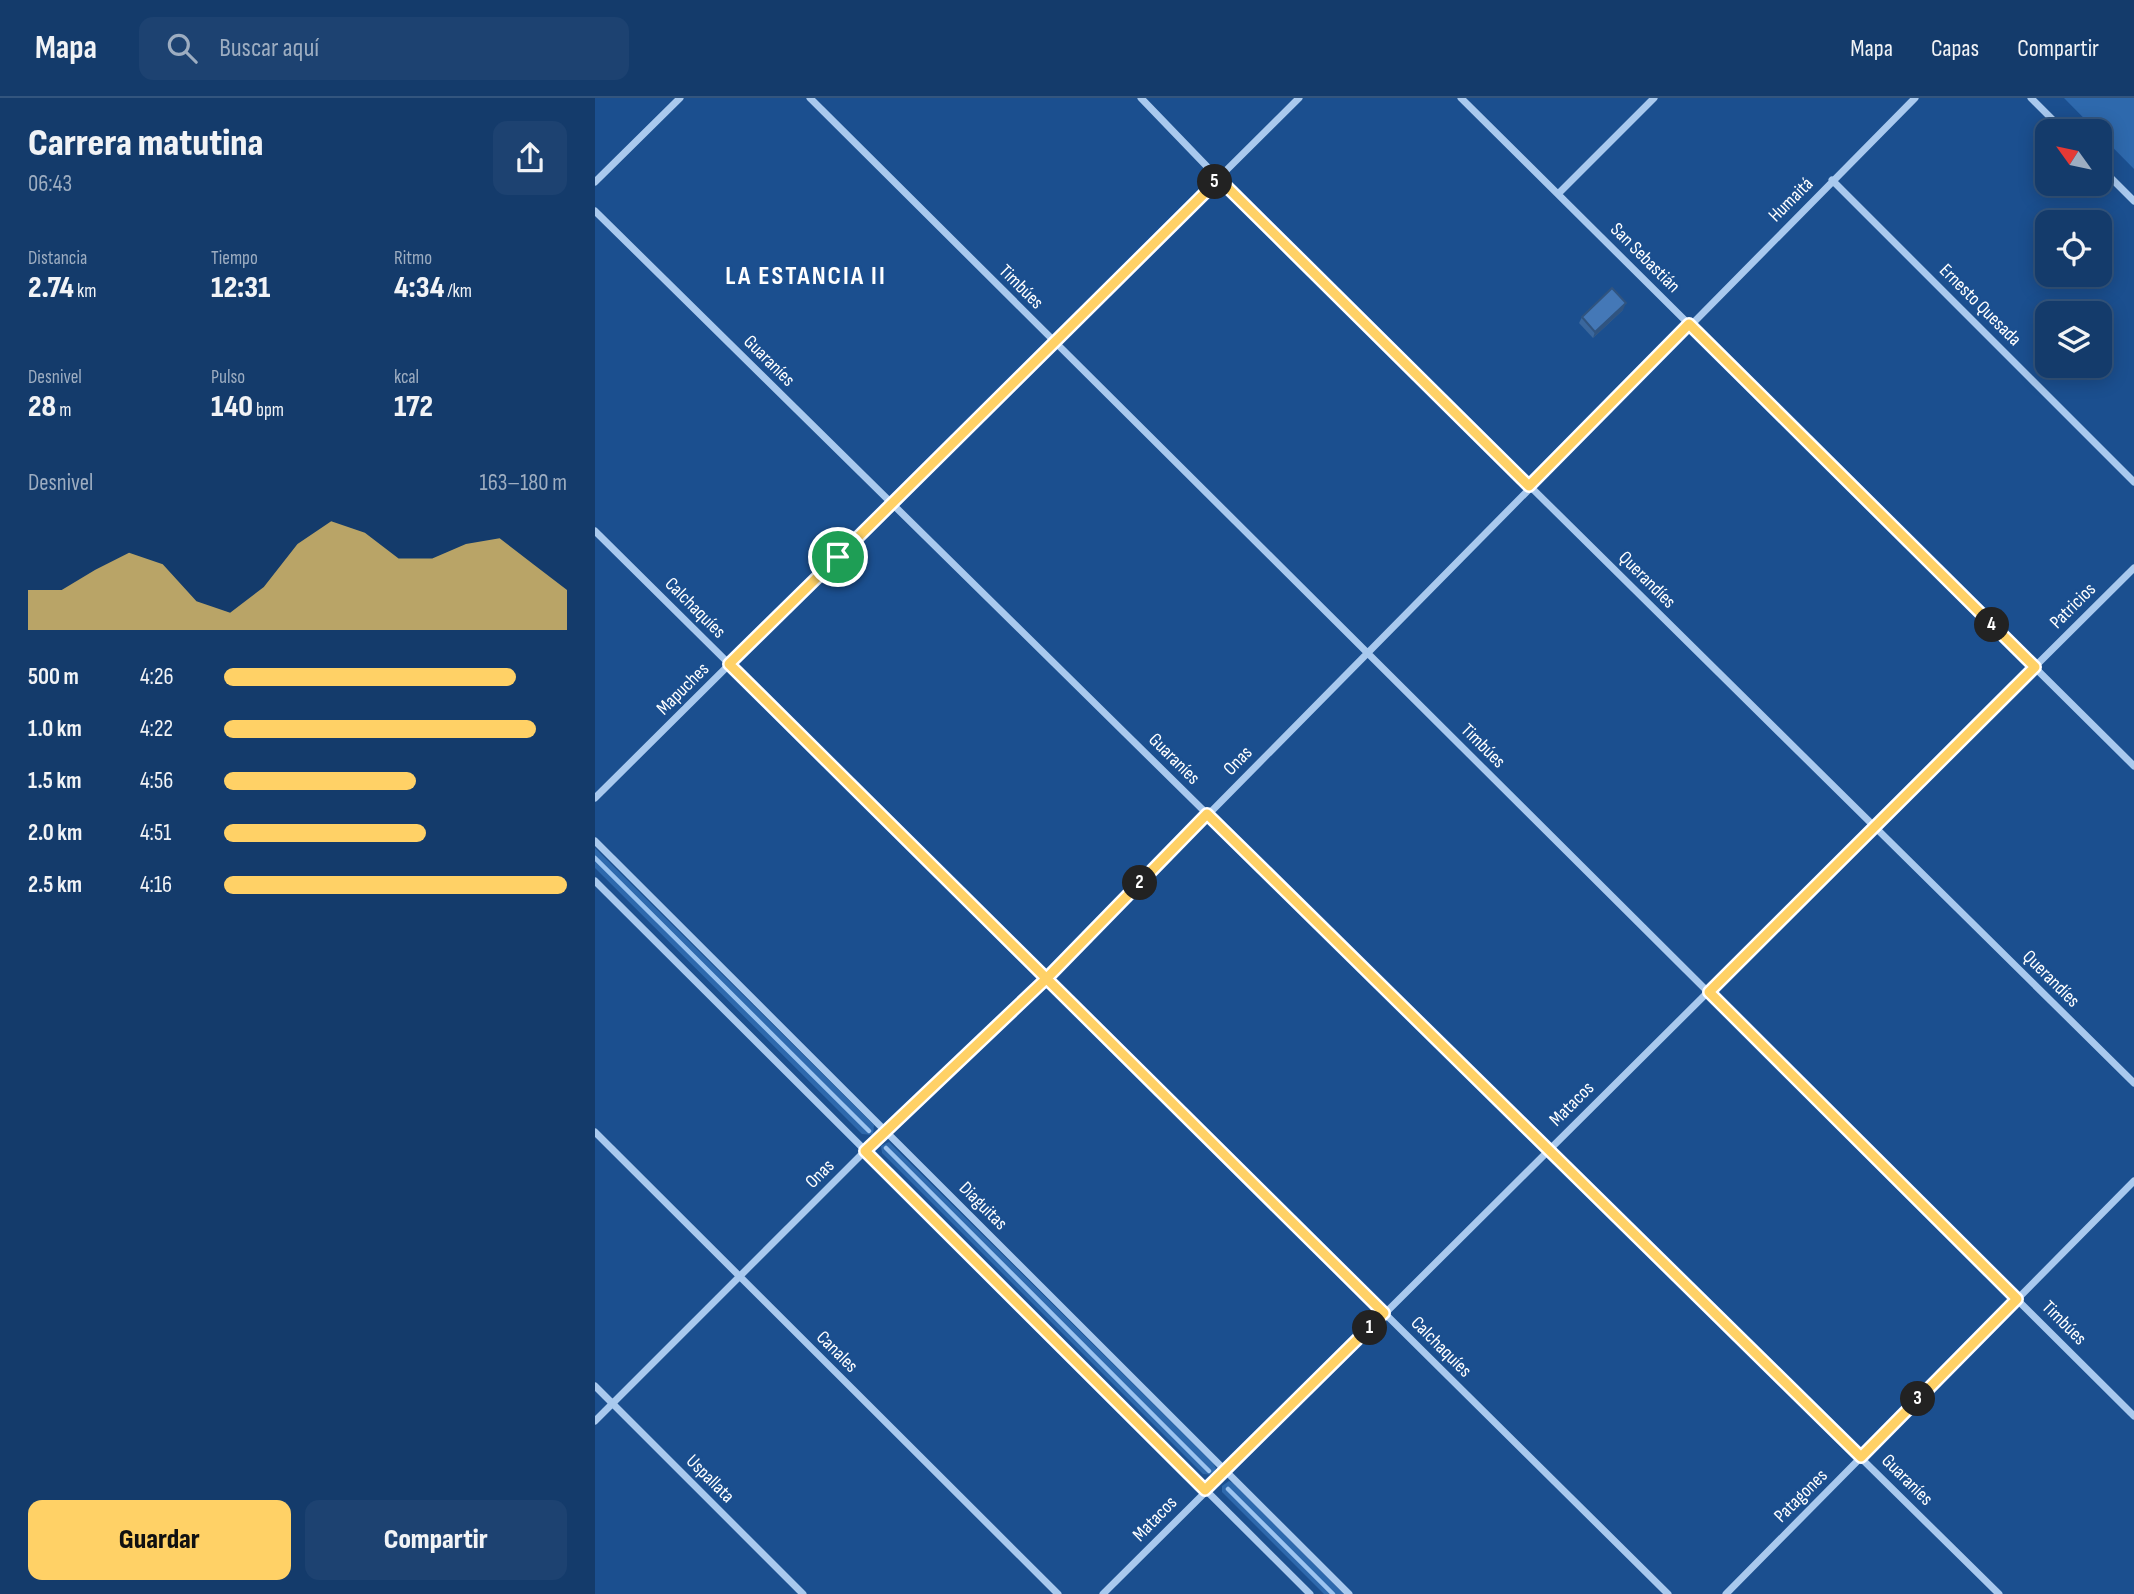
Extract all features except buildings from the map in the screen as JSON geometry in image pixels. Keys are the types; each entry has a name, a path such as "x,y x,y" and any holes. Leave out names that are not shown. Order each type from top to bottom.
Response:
{"street":[{"path":"595,182 680,98"},
{"name":"Timbúes","path":"810,98 2134,1416"},
{"name":"Querandíes","path":"1141,98 1219,179 2134,1083"},
{"name":"Mapuches","path":"595,798 1299,98"},
{"name":"San Sebastián","path":"1461,98 2134,766"},
{"path":"1558,194 1654,98"},
{"path":"2031,98 2052,119"},
{"name":"Humaitá","path":"1689,324 1912,99"},
{"path":"2112,179 2134,201"},
{"name":"Ernesto Quesada","path":"1832,180 2134,482"},
{"name":"Guaraníes","path":"595,211 1999,1594"},
{"name":"Onas","path":"595,1420 865,1151 1047,978 1689,324"},
{"name":"Calchaquíes","path":"595,531 1668,1594"},
{"name":"Patricios","path":"2035,667 2134,568"},
{"name":"Matacos","path":"1103,1594 2035,667"},
{"name":"Diaguitas","path":"595,841 1349,1594"},
{"path":"595,881 1310,1594"},
{"name":"Canales","path":"595,1132 1058,1594"},
{"name":"Patagones","path":"1726,1594 2134,1181"},
{"name":"Uspallata","path":"595,1386 803,1594"}],"shaded area":[{"path":"2064,98 2134,98 2134,169 2112,147 2112,119 2085,119"},
{"path":"595,848 874,1125 873,1135 862,1134 595,868"},
{"path":"889,1142 1213,1463 1216,1468 1213,1475 1203,1474 882,1153 881,1146"},
{"path":"1229,1481 1344,1594 1324,1594 1222,1492 1222,1486"}],"waterway":[{"path":"595,858 869,1131"},
{"path":"886,1148 1209,1471"},
{"path":"1228,1489 1333,1594"}],"district":[{"name":"LA ESTANCIA II","path":"806,276"}],"route":[{"path":"838,557 729,664 1047,978 1384,1313 1205,1490 865,1151 1047,978 1207,814 1861,1457 2017,1299 1709,992 2035,667 1689,324 1529,486 1219,179 838,557"}]}
